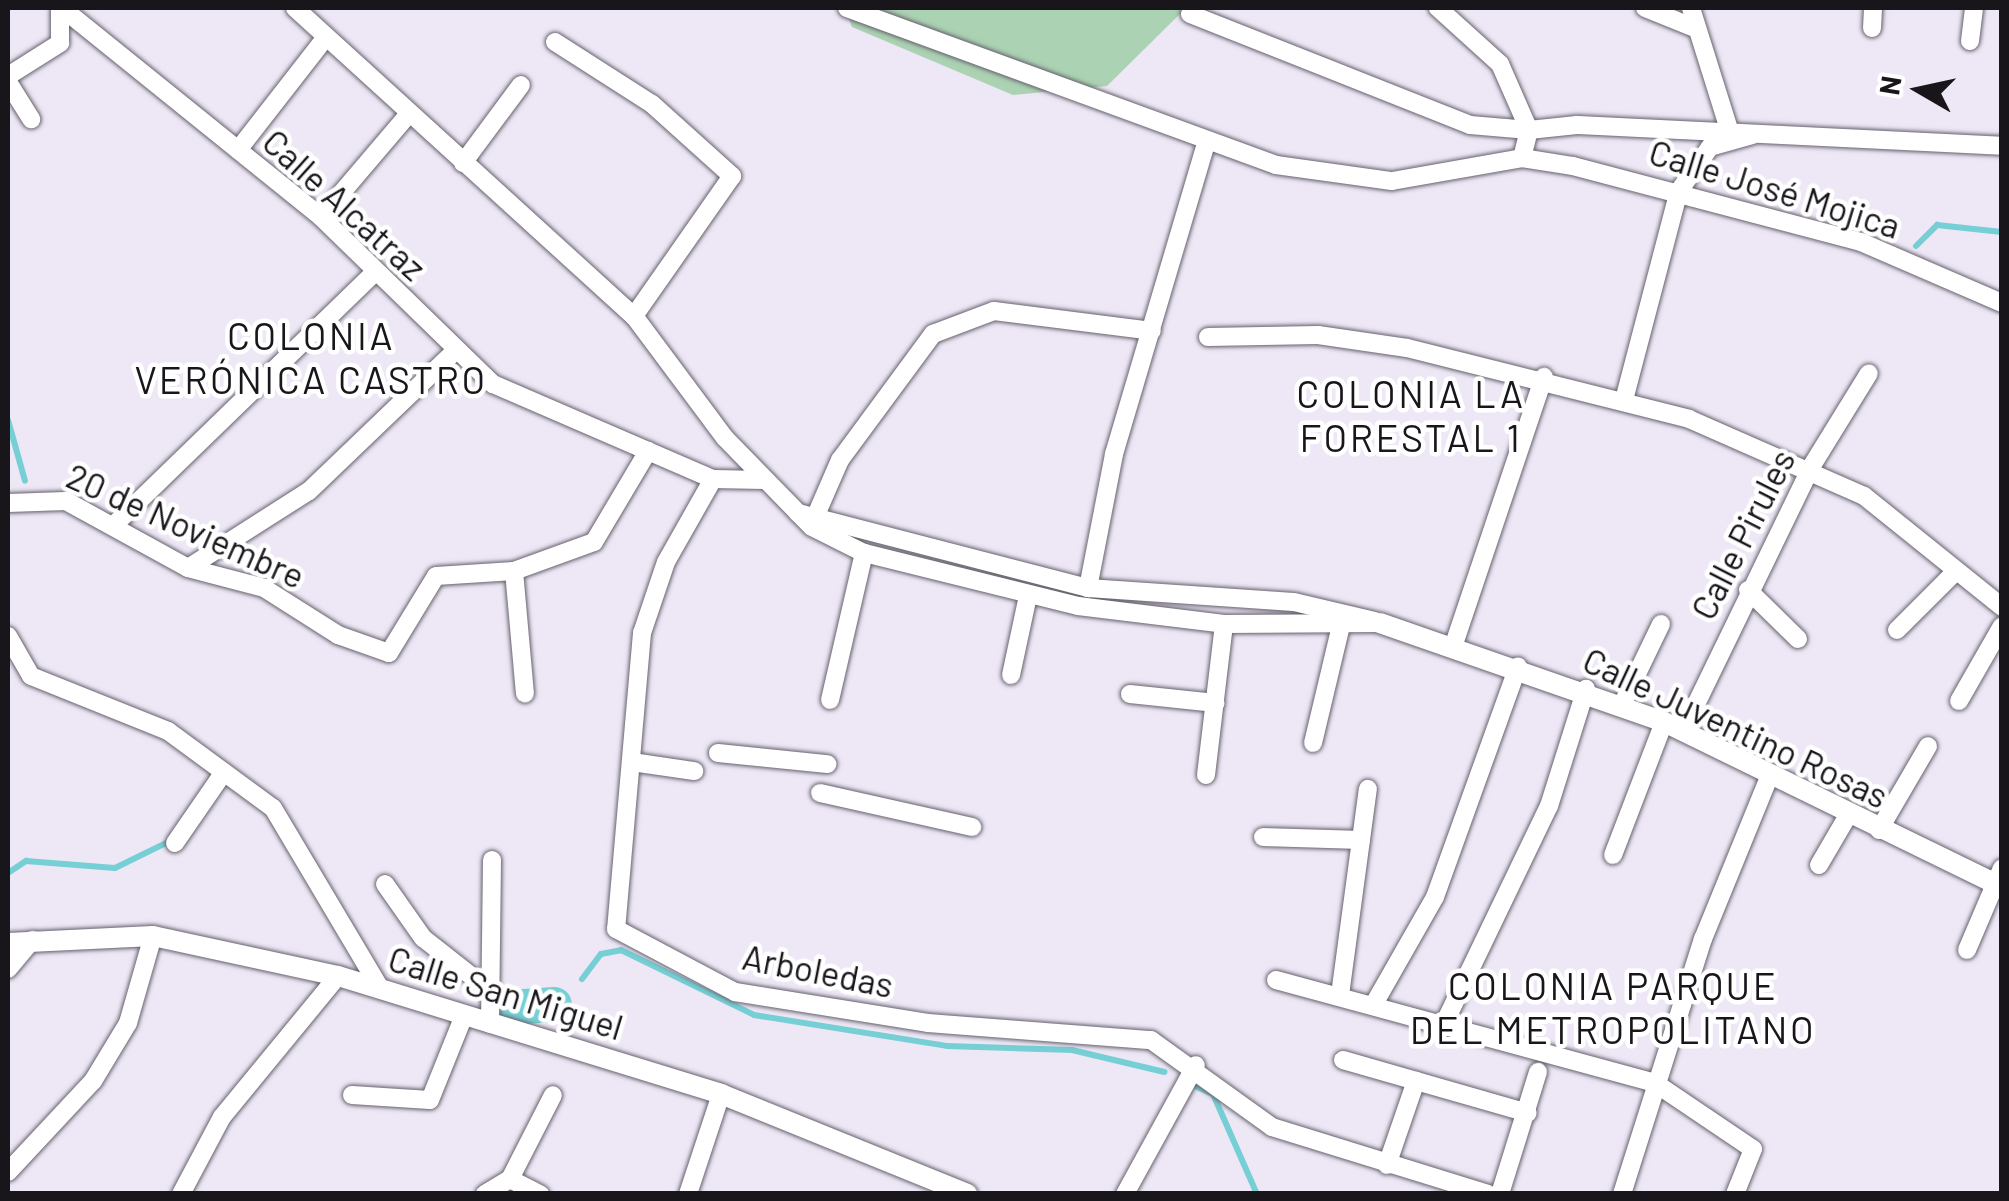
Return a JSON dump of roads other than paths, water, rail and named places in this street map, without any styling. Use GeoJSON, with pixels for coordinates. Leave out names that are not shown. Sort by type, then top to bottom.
{"type":"FeatureCollection","features":[{"type":"Feature","properties":{"kind":"street"},"geometry":{"type":"LineString","coordinates":[[31,119],[8,79],[60,43],[61,8]]}},
{"type":"Feature","properties":{"kind":"street","name":"Calle Alcatraz"},"geometry":{"type":"LineString","coordinates":[[61,8],[321,217],[454,352],[493,384],[714,479],[765,480]]}},
{"type":"Feature","properties":{"kind":"street"},"geometry":{"type":"LineString","coordinates":[[294,8],[407,116],[634,316],[765,480],[809,518],[840,460],[921,342],[994,311],[1152,330]]}},
{"type":"Feature","properties":{"kind":"street","name":"Calle José Mojica"},"geometry":{"type":"LineString","coordinates":[[849,8],[1206,143],[1360,179],[1522,158],[1679,191],[1861,242],[2002,304]]}},
{"type":"Feature","properties":{"kind":"street"},"geometry":{"type":"LineString","coordinates":[[1438,8],[1500,64],[1528,130],[1522,158]]}},
{"type":"Feature","properties":{"kind":"street"},"geometry":{"type":"LineString","coordinates":[[1644,8],[1696,28]]}},
{"type":"Feature","properties":{"kind":"street"},"geometry":{"type":"LineString","coordinates":[[1692,8],[1729,129]]}},
{"type":"Feature","properties":{"kind":"street"},"geometry":{"type":"LineString","coordinates":[[1872,28],[1874,8]]}},
{"type":"Feature","properties":{"kind":"street"},"geometry":{"type":"LineString","coordinates":[[1970,41],[1974,8]]}},
{"type":"Feature","properties":{"kind":"street"},"geometry":{"type":"LineString","coordinates":[[1190,14],[1470,125],[1528,130],[1729,129],[2002,146]]}},
{"type":"Feature","properties":{"kind":"street"},"geometry":{"type":"LineString","coordinates":[[238,150],[326,37]]}},
{"type":"Feature","properties":{"kind":"street"},"geometry":{"type":"LineString","coordinates":[[555,42],[652,104],[732,176],[634,316]]}},
{"type":"Feature","properties":{"kind":"street"},"geometry":{"type":"LineString","coordinates":[[463,163],[521,85]]}},
{"type":"Feature","properties":{"kind":"street"},"geometry":{"type":"LineString","coordinates":[[321,217],[407,116]]}},
{"type":"Feature","properties":{"kind":"street"},"geometry":{"type":"LineString","coordinates":[[1624,400],[1679,191],[1710,147],[1764,132]]}},
{"type":"Feature","properties":{"kind":"street"},"geometry":{"type":"LineString","coordinates":[[1088,588],[1114,454],[1206,143]]}},
{"type":"Feature","properties":{"kind":"street"},"geometry":{"type":"LineString","coordinates":[[113,526],[376,271]]}},
{"type":"Feature","properties":{"kind":"street"},"geometry":{"type":"LineString","coordinates":[[1208,337],[1318,334],[1544,377],[1624,400],[1811,468],[1902,521],[2002,607]]}},
{"type":"Feature","properties":{"kind":"street"},"geometry":{"type":"LineString","coordinates":[[188,568],[309,490],[454,352]]}},
{"type":"Feature","properties":{"kind":"street","name":"Calle Pirules"},"geometry":{"type":"LineString","coordinates":[[1613,855],[1673,726],[1811,468],[1869,373]]}},
{"type":"Feature","properties":{"kind":"street"},"geometry":{"type":"LineString","coordinates":[[1454,644],[1544,377]]}},
{"type":"Feature","properties":{"kind":"street"},"geometry":{"type":"LineString","coordinates":[[525,694],[526,633],[514,571],[594,542],[648,450]]}},
{"type":"Feature","properties":{"kind":"street"},"geometry":{"type":"LineString","coordinates":[[694,772],[632,762],[642,633],[666,562],[714,479]]}},
{"type":"Feature","properties":{"kind":"street","name":"20 de Noviembre"},"geometry":{"type":"LineString","coordinates":[[8,503],[43,496],[113,526],[188,568],[264,588],[338,635],[389,653],[436,576],[514,571]]}},
{"type":"Feature","properties":{"kind":"street","name":"Calle Juventino Rosas"},"geometry":{"type":"LineString","coordinates":[[809,518],[864,553],[1028,596],[1224,624],[1343,616]]}},
{"type":"Feature","properties":{"kind":"street","name":"Calle Juventino Rosas"},"geometry":{"type":"LineString","coordinates":[[809,518],[1088,588],[1343,616],[1380,622],[1454,644],[1586,689],[1673,726],[1847,816],[1999,879]]}},
{"type":"Feature","properties":{"kind":"street"},"geometry":{"type":"LineString","coordinates":[[830,700],[864,553]]}},
{"type":"Feature","properties":{"kind":"street"},"geometry":{"type":"LineString","coordinates":[[1897,630],[1956,571]]}},
{"type":"Feature","properties":{"kind":"street"},"geometry":{"type":"LineString","coordinates":[[1748,590],[1798,639]]}},
{"type":"Feature","properties":{"kind":"street"},"geometry":{"type":"LineString","coordinates":[[1011,675],[1028,596]]}},
{"type":"Feature","properties":{"kind":"street"},"geometry":{"type":"LineString","coordinates":[[1313,743],[1343,616]]}},
{"type":"Feature","properties":{"kind":"street"},"geometry":{"type":"LineString","coordinates":[[1206,775],[1224,624]]}},
{"type":"Feature","properties":{"kind":"street"},"geometry":{"type":"LineString","coordinates":[[1622,705],[1661,624]]}},
{"type":"Feature","properties":{"kind":"street"},"geometry":{"type":"LineString","coordinates":[[1960,701],[2002,626]]}},
{"type":"Feature","properties":{"kind":"street"},"geometry":{"type":"LineString","coordinates":[[8,636],[30,676],[168,732],[283,820],[380,988]]}},
{"type":"Feature","properties":{"kind":"street"},"geometry":{"type":"LineString","coordinates":[[1374,1004],[1435,897],[1518,666]]}},
{"type":"Feature","properties":{"kind":"street"},"geometry":{"type":"LineString","coordinates":[[1444,1026],[1549,806],[1586,689]]}},
{"type":"Feature","properties":{"kind":"street"},"geometry":{"type":"LineString","coordinates":[[1130,694],[1216,703]]}},
{"type":"Feature","properties":{"kind":"street"},"geometry":{"type":"LineString","coordinates":[[1880,830],[1928,746]]}},
{"type":"Feature","properties":{"kind":"street"},"geometry":{"type":"LineString","coordinates":[[718,752],[828,764]]}},
{"type":"Feature","properties":{"kind":"street","name":"Arboledas"},"geometry":{"type":"LineString","coordinates":[[632,762],[616,928],[734,992],[961,1026],[1117,1034],[1152,1040],[1196,1065],[1272,1127],[1488,1194]]}},
{"type":"Feature","properties":{"kind":"street"},"geometry":{"type":"LineString","coordinates":[[175,843],[210,800],[224,773]]}},
{"type":"Feature","properties":{"kind":"street"},"geometry":{"type":"LineString","coordinates":[[1622,1194],[1655,1082],[1770,777]]}},
{"type":"Feature","properties":{"kind":"street"},"geometry":{"type":"LineString","coordinates":[[1340,995],[1368,789]]}},
{"type":"Feature","properties":{"kind":"street"},"geometry":{"type":"LineString","coordinates":[[820,793],[972,827]]}},
{"type":"Feature","properties":{"kind":"street"},"geometry":{"type":"LineString","coordinates":[[1819,865],[1847,816]]}},
{"type":"Feature","properties":{"kind":"street"},"geometry":{"type":"LineString","coordinates":[[1263,837],[1361,840]]}},
{"type":"Feature","properties":{"kind":"street"},"geometry":{"type":"LineString","coordinates":[[490,1024],[492,860]]}},
{"type":"Feature","properties":{"kind":"street"},"geometry":{"type":"LineString","coordinates":[[1968,950],[1999,879]]}},
{"type":"Feature","properties":{"kind":"street"},"geometry":{"type":"LineString","coordinates":[[385,884],[423,938],[493,993]]}},
{"type":"Feature","properties":{"kind":"street"},"geometry":{"type":"LineString","coordinates":[[8,1172],[93,1081],[128,1023],[152,936]]}},
{"type":"Feature","properties":{"kind":"street","name":"Calle San Miguel"},"geometry":{"type":"LineString","coordinates":[[8,943],[152,936],[338,976],[464,1018],[721,1094],[967,1194]]}},
{"type":"Feature","properties":{"kind":"street"},"geometry":{"type":"LineString","coordinates":[[8,969],[32,940]]}},
{"type":"Feature","properties":{"kind":"street"},"geometry":{"type":"LineString","coordinates":[[181,1194],[222,1117],[338,976]]}},
{"type":"Feature","properties":{"kind":"street"},"geometry":{"type":"LineString","coordinates":[[1276,980],[1655,1082],[1753,1148],[1734,1194]]}},
{"type":"Feature","properties":{"kind":"street"},"geometry":{"type":"LineString","coordinates":[[352,1095],[430,1100],[464,1018]]}},
{"type":"Feature","properties":{"kind":"street"},"geometry":{"type":"LineString","coordinates":[[1343,1060],[1528,1113]]}},
{"type":"Feature","properties":{"kind":"street"},"geometry":{"type":"LineString","coordinates":[[1125,1194],[1196,1065]]}},
{"type":"Feature","properties":{"kind":"street"},"geometry":{"type":"LineString","coordinates":[[1500,1194],[1538,1072]]}},
{"type":"Feature","properties":{"kind":"street"},"geometry":{"type":"LineString","coordinates":[[1387,1165],[1416,1081]]}},
{"type":"Feature","properties":{"kind":"street"},"geometry":{"type":"LineString","coordinates":[[688,1194],[721,1094]]}},
{"type":"Feature","properties":{"kind":"street"},"geometry":{"type":"LineString","coordinates":[[485,1194],[510,1179],[553,1095]]}},
{"type":"Feature","properties":{"kind":"street"},"geometry":{"type":"LineString","coordinates":[[510,1179],[540,1194]]}},
{"type":"Feature","properties":{"kind":"waterway"},"geometry":{"type":"LineString","coordinates":[[1916,246],[1937,225],[2002,232]]}},
{"type":"Feature","properties":{"kind":"waterway"},"geometry":{"type":"LineString","coordinates":[[8,420],[25,481]]}},
{"type":"Feature","properties":{"kind":"waterway"},"geometry":{"type":"LineString","coordinates":[[8,873],[26,861],[115,868],[170,841]]}},
{"type":"Feature","properties":{"kind":"waterway"},"geometry":{"type":"LineString","coordinates":[[582,979],[601,954],[621,950],[754,1015],[947,1046],[1072,1050],[1164,1072]]}},
{"type":"Feature","properties":{"kind":"waterway"},"geometry":{"type":"LineString","coordinates":[[507,1007],[554,1004]]}},
{"type":"Feature","properties":{"kind":"waterway"},"geometry":{"type":"LineString","coordinates":[[1195,1086],[1213,1094],[1257,1194]]}},
{"type":"Feature","properties":{"kind":"district","name":"COLONIA VERÓNICA CASTRO"},"geometry":{"type":"Point","coordinates":[311,358]}},
{"type":"Feature","properties":{"kind":"district","name":"COLONIA LA FORESTAL 1"},"geometry":{"type":"Point","coordinates":[1411,416]}},
{"type":"Feature","properties":{"kind":"district","name":"COLONIA PARQUE DEL METROPOLITANO"},"geometry":{"type":"Point","coordinates":[1613,1008]}}]}
